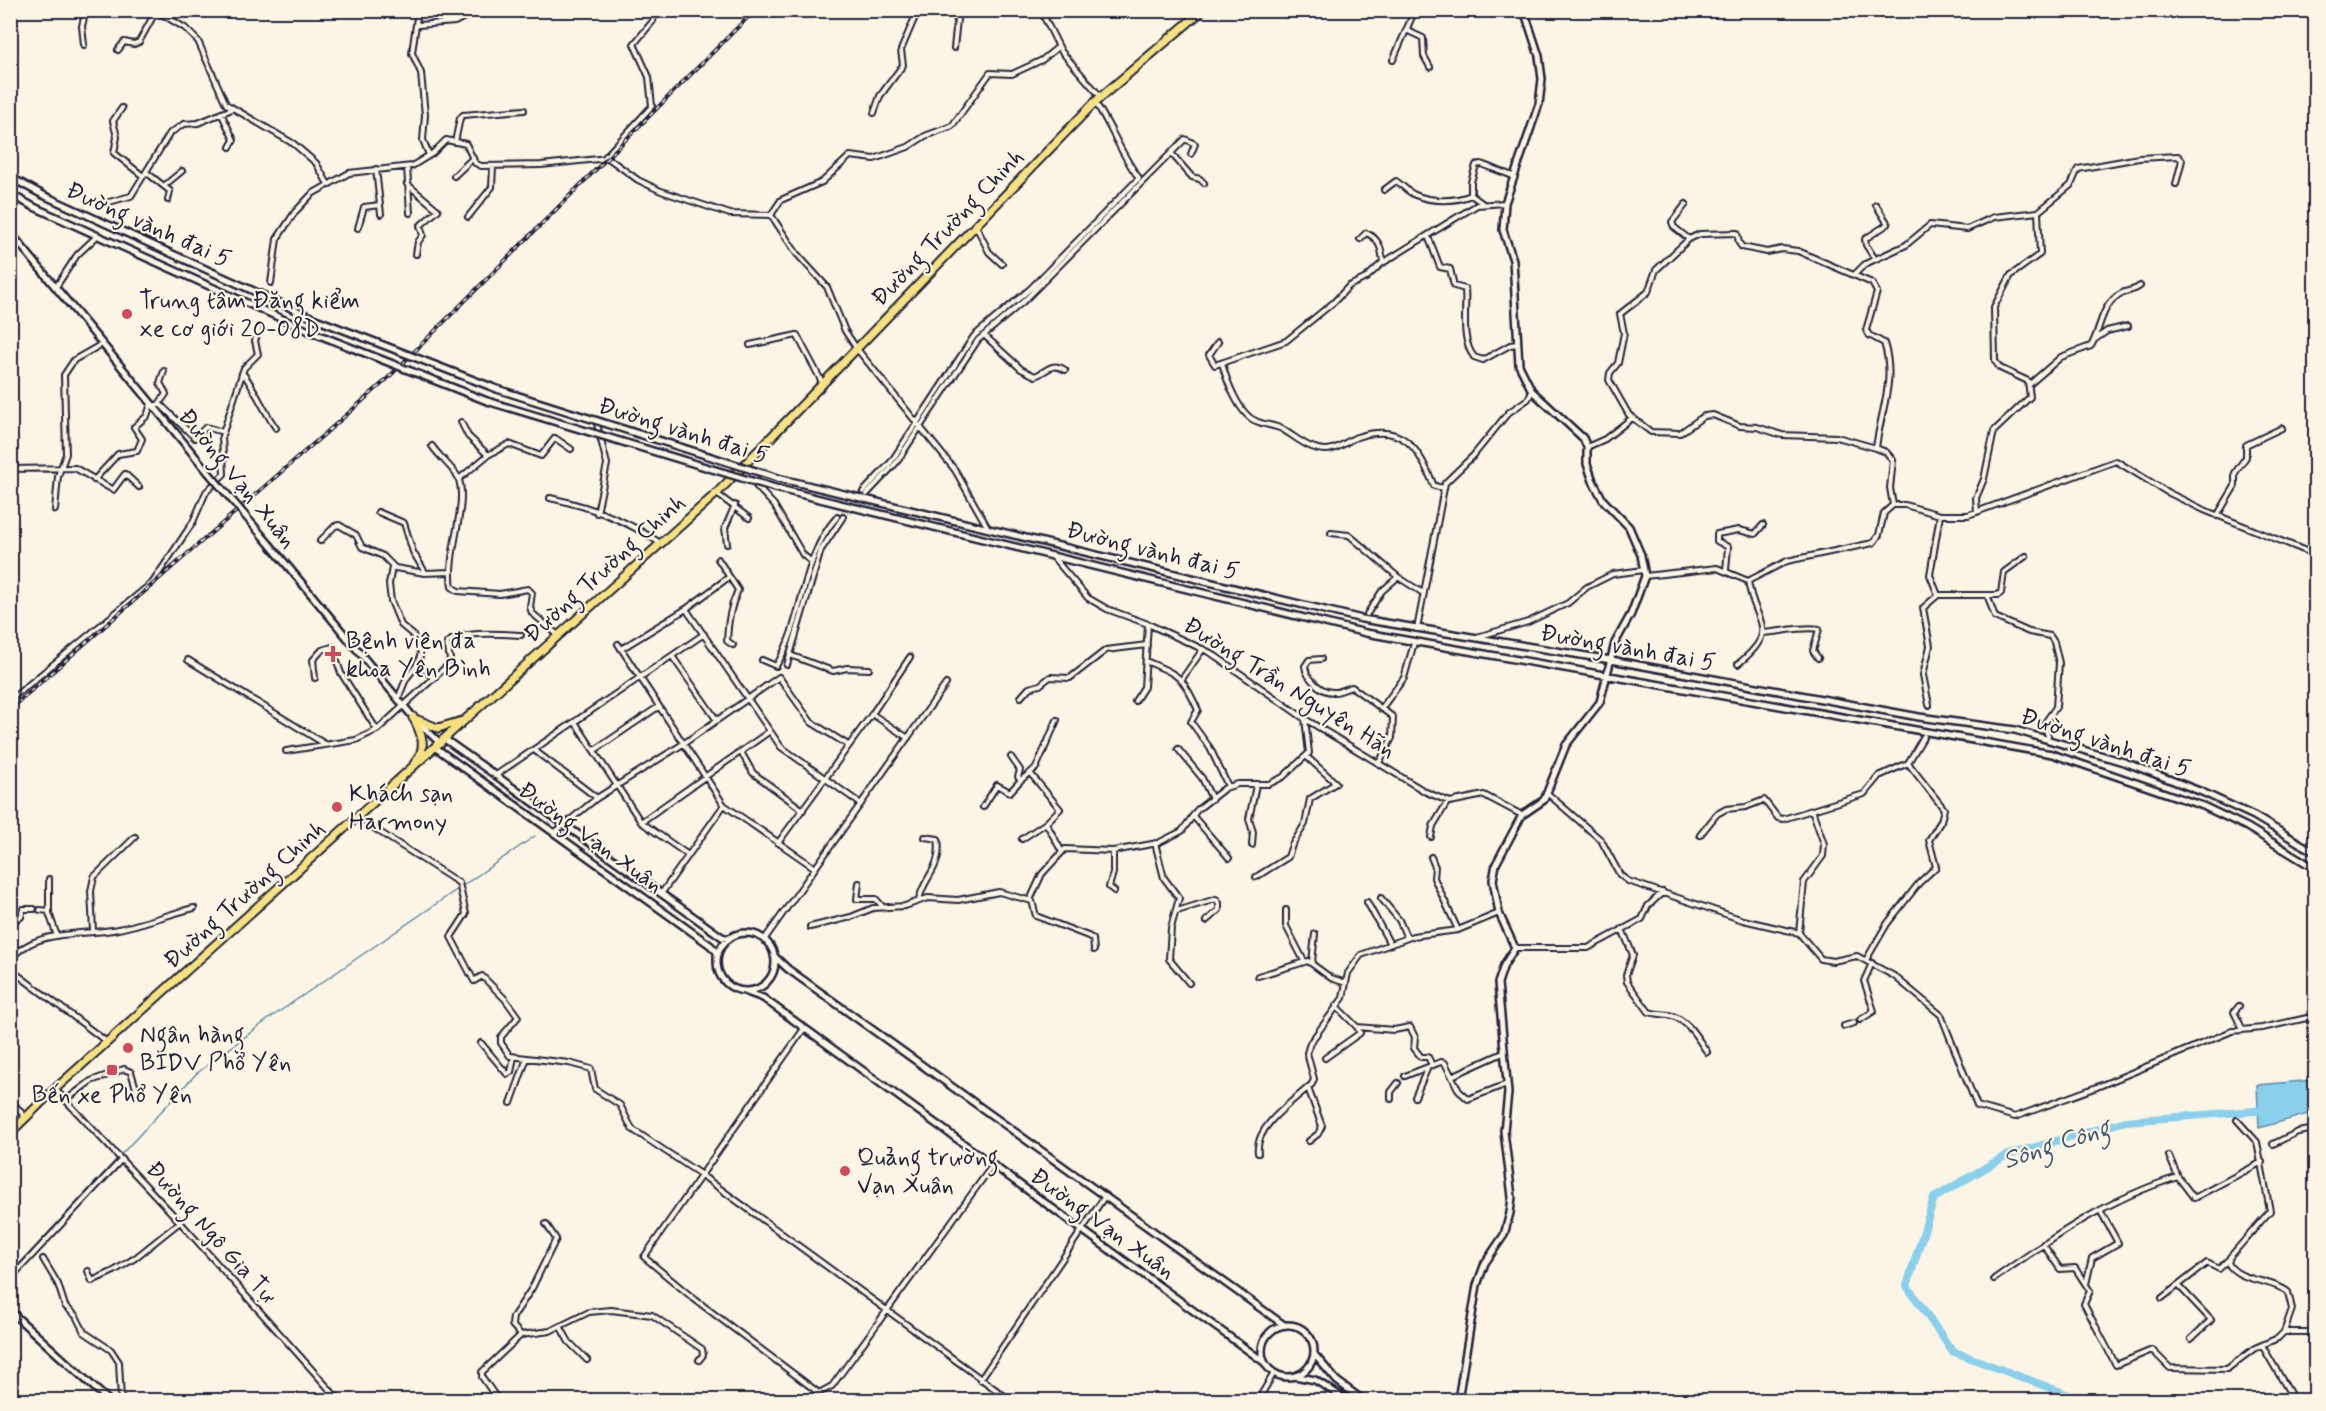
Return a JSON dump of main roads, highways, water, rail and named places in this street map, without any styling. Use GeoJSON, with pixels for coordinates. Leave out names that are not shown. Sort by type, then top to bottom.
{"type":"FeatureCollection","features":[{"type":"Feature","properties":{"kind":"highway","name":"Đường Trường Chinh"},"geometry":{"type":"LineString","coordinates":[[10,1133],[717,493],[1098,99],[1203,10]]}},
{"type":"Feature","properties":{"kind":"highway"},"geometry":{"type":"LineString","coordinates":[[413,717],[438,728],[449,727],[469,718]]}},
{"type":"Feature","properties":{"kind":"highway"},"geometry":{"type":"LineString","coordinates":[[404,776],[423,748],[421,733],[413,717]]}},
{"type":"Feature","properties":{"kind":"main road"},"geometry":{"type":"LineString","coordinates":[[1458,1401],[1477,1286],[1485,1263],[1503,1235],[1512,1197],[1504,1131],[1507,1084],[1498,983],[1503,964],[1515,948],[1499,913],[1493,880],[1496,864],[1522,815],[1544,800],[1566,746],[1600,702],[1615,643],[1631,614],[1645,573],[1641,555],[1629,527],[1603,500],[1596,487],[1587,464],[1587,447],[1571,424],[1532,391],[1521,372],[1517,344],[1513,260],[1503,230],[1505,202],[1539,104],[1542,79],[1539,56],[1524,10]]}},
{"type":"Feature","properties":{"kind":"main road","name":"Đường vành đai 5"},"geometry":{"type":"LineString","coordinates":[[10,177],[43,195],[314,318],[496,389],[778,478],[1362,619],[1611,660],[1907,715],[2015,730],[2127,763],[2202,792],[2254,816],[2316,853]]}},
{"type":"Feature","properties":{"kind":"main road","name":"Đường vành đai 5"},"geometry":{"type":"LineString","coordinates":[[10,194],[34,207],[309,331],[487,401],[775,488],[1414,642],[1608,674],[2052,754],[2203,806],[2247,827],[2316,869]]}},
{"type":"Feature","properties":{"kind":"main road","name":"Đường Vạn Xuân"},"geometry":{"type":"LineString","coordinates":[[10,232],[156,404],[208,472],[413,717],[441,744],[554,833],[710,945],[717,952],[717,960]]}},
{"type":"Feature","properties":{"kind":"main road","name":"Đường Vạn Xuân"},"geometry":{"type":"LineString","coordinates":[[441,744],[495,776],[722,937],[729,939]]}},
{"type":"Feature","properties":{"kind":"main road"},"geometry":{"type":"LineString","coordinates":[[747,933],[764,940],[774,956],[773,973],[762,987],[744,991],[728,984],[718,969],[717,960],[723,945],[729,939],[747,933]]}},
{"type":"Feature","properties":{"kind":"main road","name":"Đường Vạn Xuân"},"geometry":{"type":"LineString","coordinates":[[774,956],[788,969],[1284,1325]]}},
{"type":"Feature","properties":{"kind":"main road","name":"Đường Vạn Xuân"},"geometry":{"type":"LineString","coordinates":[[744,991],[763,998],[803,1030],[1264,1362]]}},
{"type":"Feature","properties":{"kind":"main road"},"geometry":{"type":"LineString","coordinates":[[10,1311],[108,1401]]}},
{"type":"Feature","properties":{"kind":"main road"},"geometry":{"type":"LineString","coordinates":[[1347,1401],[1315,1380],[1295,1376],[1284,1377],[1274,1373],[1264,1362],[1262,1354],[1264,1338],[1284,1325],[1300,1328],[1311,1339],[1314,1354],[1337,1380],[1363,1401]]}},
{"type":"Feature","properties":{"kind":"main road"},"geometry":{"type":"LineString","coordinates":[[1295,1376],[1304,1371],[1314,1354]]}},
{"type":"Feature","properties":{"kind":"water"},"geometry":{"type":"Polygon","coordinates":[[[2315,1080],[2315,1112],[2259,1128],[2257,1085],[2315,1080]]]}},
{"type":"Feature","properties":{"kind":"waterway"},"geometry":{"type":"LineString","coordinates":[[10,1274],[196,1074],[270,1018],[535,836]]}},
{"type":"Feature","properties":{"kind":"waterway","name":"Sông Công"},"geometry":{"type":"LineString","coordinates":[[2082,1400],[1952,1351],[1907,1286],[1934,1198],[2007,1155],[2126,1121],[2267,1110]]}},
{"type":"Feature","properties":{"kind":"tunnel"},"geometry":{"type":"LineString","coordinates":[[837,517],[863,492]]}},
{"type":"Feature","properties":{"kind":"tunnel"},"geometry":{"type":"LineString","coordinates":[[843,517],[864,497]]}},
{"type":"Feature","properties":{"kind":"railway"},"geometry":{"type":"LineString","coordinates":[[10,709],[384,382],[755,10]]}},
{"type":"Feature","properties":{"kind":"place","name":"Trung tâm Đăng kiểm xe cơ giới 20-08D"},"geometry":{"type":"Point","coordinates":[127,314]}},
{"type":"Feature","properties":{"kind":"place","name":"Bệnh viện đa khoa Yên Bình"},"geometry":{"type":"Point","coordinates":[333,654]}},
{"type":"Feature","properties":{"kind":"place","name":"Khách sạn Harmony"},"geometry":{"type":"Point","coordinates":[337,807]}},
{"type":"Feature","properties":{"kind":"place","name":"Ngân hàng BIDV Phổ Yên"},"geometry":{"type":"Point","coordinates":[128,1048]}},
{"type":"Feature","properties":{"kind":"place","name":"Bến xe Phổ Yên"},"geometry":{"type":"Point","coordinates":[112,1070]}},
{"type":"Feature","properties":{"kind":"place","name":"Quảng trường Vạn Xuân"},"geometry":{"type":"Point","coordinates":[845,1171]}}]}
